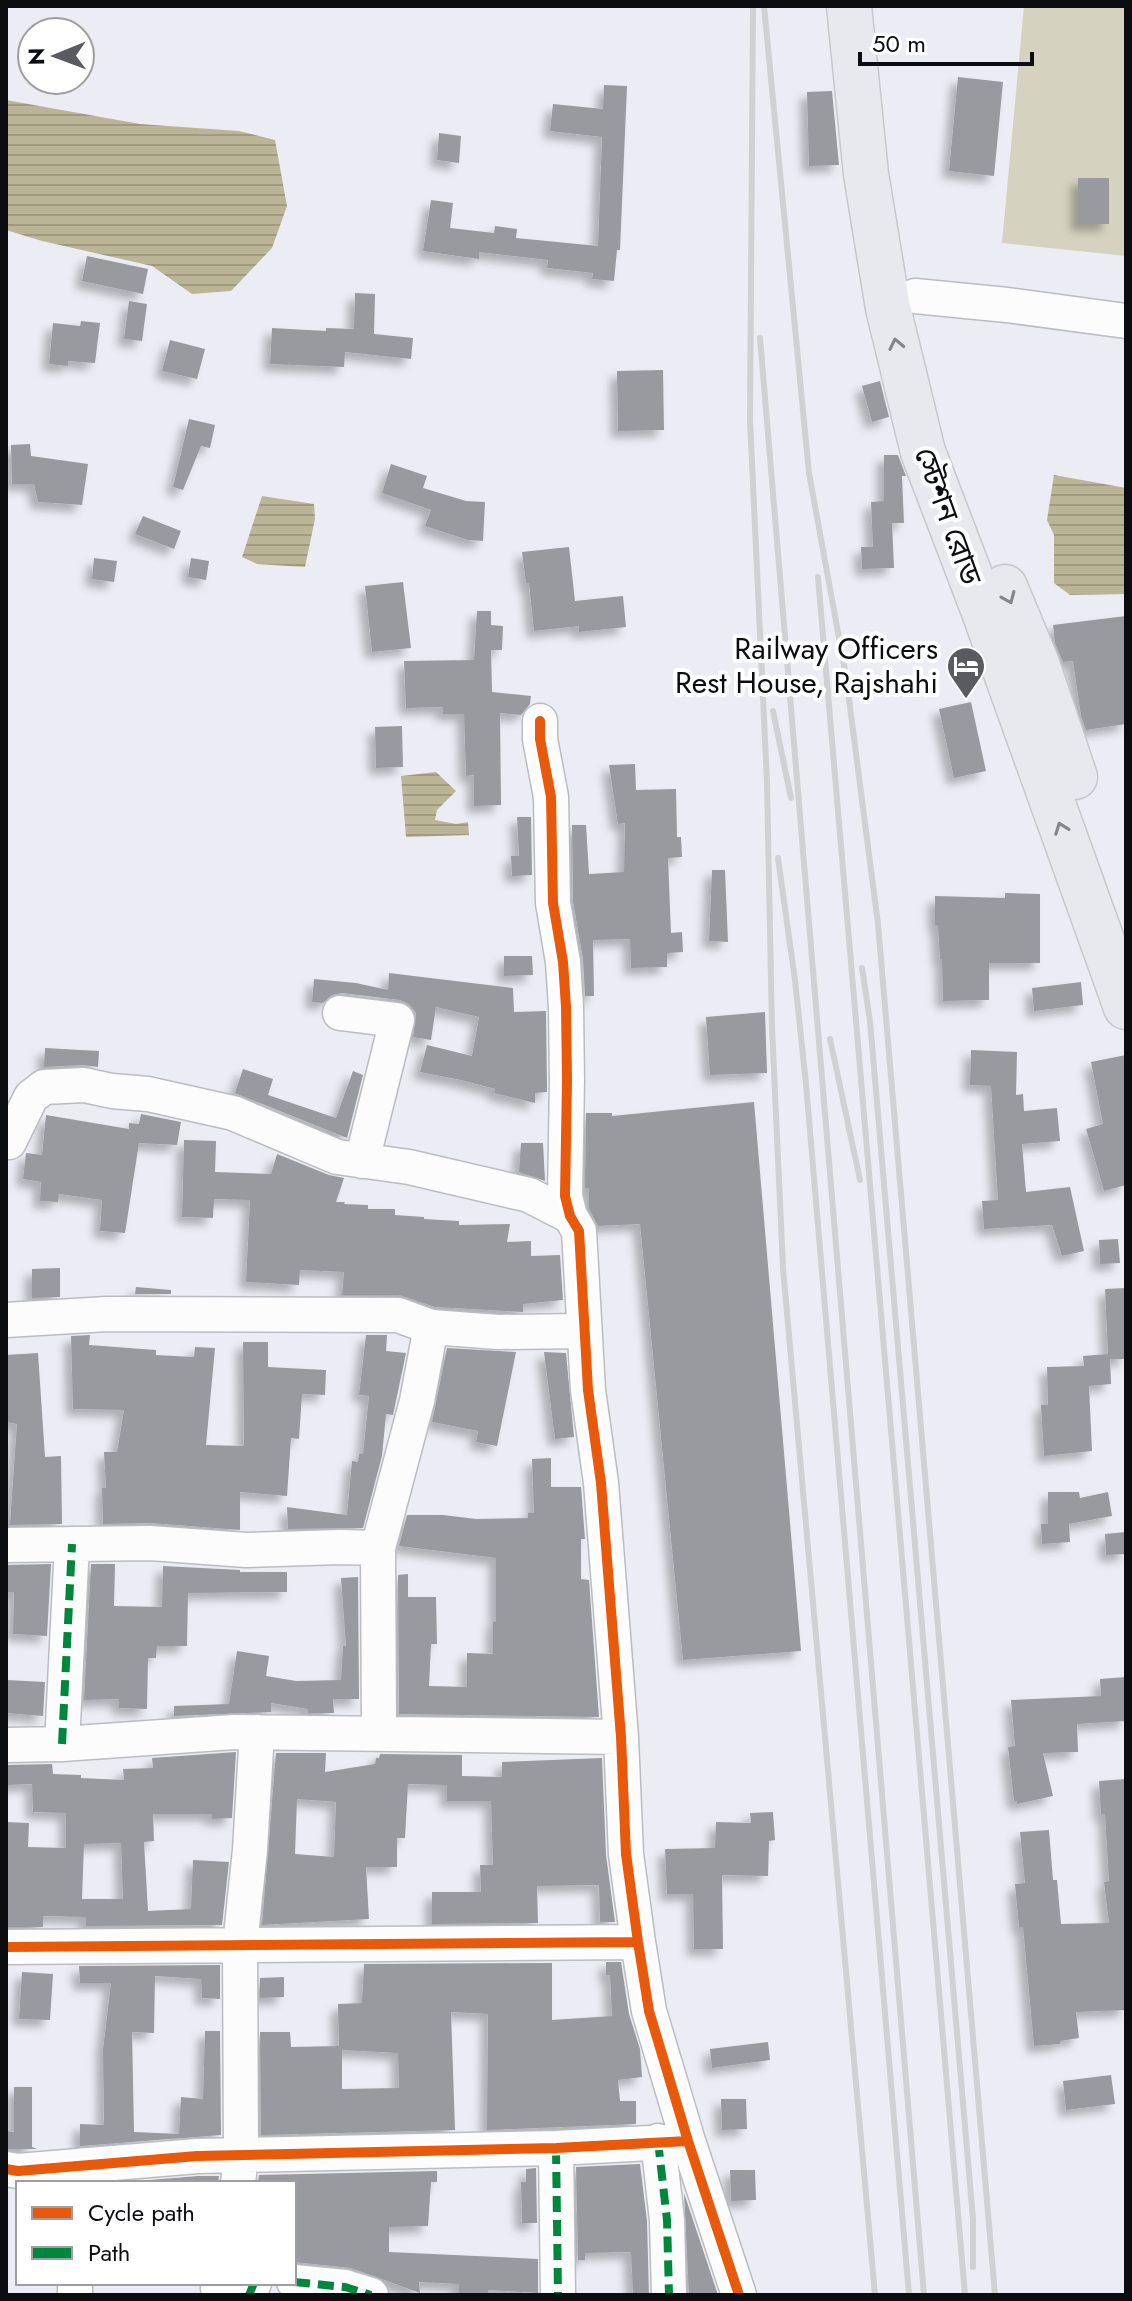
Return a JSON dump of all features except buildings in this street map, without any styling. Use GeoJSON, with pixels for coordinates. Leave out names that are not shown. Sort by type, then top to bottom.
{"type":"FeatureCollection","features":[{"type":"Feature","properties":{"kind":"main road","name":"স্টেশন রোড"},"geometry":{"type":"LineString","coordinates":[[849,6],[866,174],[888,308],[923,452],[983,609],[1126,1007]]}},
{"type":"Feature","properties":{"kind":"main road","name":"স্টেশন রোড"},"geometry":{"type":"LineString","coordinates":[[874,6],[898,206],[938,407],[957,473],[1037,664],[1126,931]]}},
{"type":"Feature","properties":{"kind":"street"},"geometry":{"type":"LineString","coordinates":[[915,296],[1126,321]]}},
{"type":"Feature","properties":{"kind":"street"},"geometry":{"type":"LineString","coordinates":[[540,721],[540,739],[551,797],[553,903],[563,962],[566,1007],[565,1196],[570,1216],[579,1231],[583,1331],[601,1483],[621,1737],[626,1854],[649,2011],[673,2141],[739,2295]]}},
{"type":"Feature","properties":{"kind":"street"},"geometry":{"type":"LineString","coordinates":[[340,1013],[397,1020],[362,1161]]}},
{"type":"Feature","properties":{"kind":"street"},"geometry":{"type":"LineString","coordinates":[[6,1142],[9,1142],[31,1097],[44,1087],[84,1085],[148,1094],[233,1113],[337,1157],[409,1167],[462,1182],[529,1195],[570,1216]]}},
{"type":"Feature","properties":{"kind":"street"},"geometry":{"type":"LineString","coordinates":[[6,1320],[107,1314],[398,1315],[431,1327],[498,1332],[583,1331]]}},
{"type":"Feature","properties":{"kind":"street"},"geometry":{"type":"LineString","coordinates":[[379,1733],[378,1548],[417,1401],[431,1327]]}},
{"type":"Feature","properties":{"kind":"street"},"geometry":{"type":"LineString","coordinates":[[6,1545],[150,1543],[246,1550],[378,1548]]}},
{"type":"Feature","properties":{"kind":"street"},"geometry":{"type":"LineString","coordinates":[[62,1744],[72,1544]]}},
{"type":"Feature","properties":{"kind":"street"},"geometry":{"type":"LineString","coordinates":[[6,1745],[257,1732],[621,1737]]}},
{"type":"Feature","properties":{"kind":"street"},"geometry":{"type":"LineString","coordinates":[[239,2169],[240,1945],[250,1850],[257,1732]]}},
{"type":"Feature","properties":{"kind":"street"},"geometry":{"type":"LineString","coordinates":[[6,1947],[638,1942]]}},
{"type":"Feature","properties":{"kind":"street"},"geometry":{"type":"LineString","coordinates":[[6,2169],[83,2173],[239,2169],[673,2141]]}},
{"type":"Feature","properties":{"kind":"street"},"geometry":{"type":"LineString","coordinates":[[669,2295],[667,2220],[673,2141]]}},
{"type":"Feature","properties":{"kind":"street"},"geometry":{"type":"LineString","coordinates":[[556,2148],[558,2295]]}},
{"type":"Feature","properties":{"kind":"street"},"geometry":{"type":"LineString","coordinates":[[296,2282],[345,2287],[371,2295]]}},
{"type":"Feature","properties":{"kind":"shaded area"},"geometry":{"type":"Polygon","coordinates":[[[1024,6],[1126,6],[1126,256],[1002,243],[1024,6]]]}},
{"type":"Feature","properties":{"kind":"shaded area"},"geometry":{"type":"Polygon","coordinates":[[[6,100],[140,124],[239,131],[275,140],[287,206],[272,248],[231,291],[192,294],[152,266],[6,230],[6,100]]]}},
{"type":"Feature","properties":{"kind":"shaded area"},"geometry":{"type":"Polygon","coordinates":[[[1054,475],[1126,488],[1126,594],[1070,595],[1054,583],[1054,535],[1047,520],[1054,475]]]}},
{"type":"Feature","properties":{"kind":"shaded area"},"geometry":{"type":"Polygon","coordinates":[[[262,496],[314,504],[315,519],[305,567],[257,564],[242,557],[262,496]]]}},
{"type":"Feature","properties":{"kind":"shaded area"},"geometry":{"type":"Polygon","coordinates":[[[436,772],[456,791],[437,810],[435,820],[456,824],[468,822],[469,835],[406,837],[401,776],[436,772]]]}},
{"type":"Feature","properties":{"kind":"railway"},"geometry":{"type":"LineString","coordinates":[[753,6],[750,420],[767,783],[772,1027],[783,1268],[875,2295]]}},
{"type":"Feature","properties":{"kind":"railway"},"geometry":{"type":"LineString","coordinates":[[764,6],[809,473],[846,676],[878,924],[995,2295]]}},
{"type":"Feature","properties":{"kind":"railway"},"geometry":{"type":"LineString","coordinates":[[760,338],[924,2295]]}},
{"type":"Feature","properties":{"kind":"railway"},"geometry":{"type":"LineString","coordinates":[[818,577],[965,2295]]}},
{"type":"Feature","properties":{"kind":"railway"},"geometry":{"type":"LineString","coordinates":[[773,711],[791,798]]}},
{"type":"Feature","properties":{"kind":"railway"},"geometry":{"type":"LineString","coordinates":[[778,858],[806,1084],[909,2295]]}},
{"type":"Feature","properties":{"kind":"railway"},"geometry":{"type":"LineString","coordinates":[[862,968],[870,1021],[973,2219],[973,2267]]}},
{"type":"Feature","properties":{"kind":"railway"},"geometry":{"type":"LineString","coordinates":[[830,1039],[860,1180]]}},
{"type":"Feature","properties":{"kind":"marked path"},"geometry":{"type":"LineString","coordinates":[[62,1744],[72,1544]]}},
{"type":"Feature","properties":{"kind":"marked path"},"geometry":{"type":"LineString","coordinates":[[658,2141],[667,2220],[669,2295]]}},
{"type":"Feature","properties":{"kind":"marked path"},"geometry":{"type":"LineString","coordinates":[[556,2148],[558,2295]]}},
{"type":"Feature","properties":{"kind":"marked path"},"geometry":{"type":"LineString","coordinates":[[296,2282],[345,2287],[371,2295]]}},
{"type":"Feature","properties":{"kind":"marked path"},"geometry":{"type":"LineString","coordinates":[[249,2295],[253,2285]]}},
{"type":"Feature","properties":{"kind":"cycle path"},"geometry":{"type":"LineString","coordinates":[[540,721],[540,739],[551,797],[553,903],[563,962],[566,1007],[565,1196],[570,1216],[579,1231],[588,1390],[601,1483],[621,1737],[626,1854],[649,2011],[739,2295]]}},
{"type":"Feature","properties":{"kind":"cycle path"},"geometry":{"type":"LineString","coordinates":[[6,1947],[638,1942]]}},
{"type":"Feature","properties":{"kind":"cycle path"},"geometry":{"type":"LineString","coordinates":[[6,2169],[18,2171],[197,2156],[556,2148],[688,2141]]}},
{"type":"Feature","properties":{"kind":"place","name":"Railway Officers Rest House, Rajshahi"},"geometry":{"type":"Point","coordinates":[966,700]}}]}
